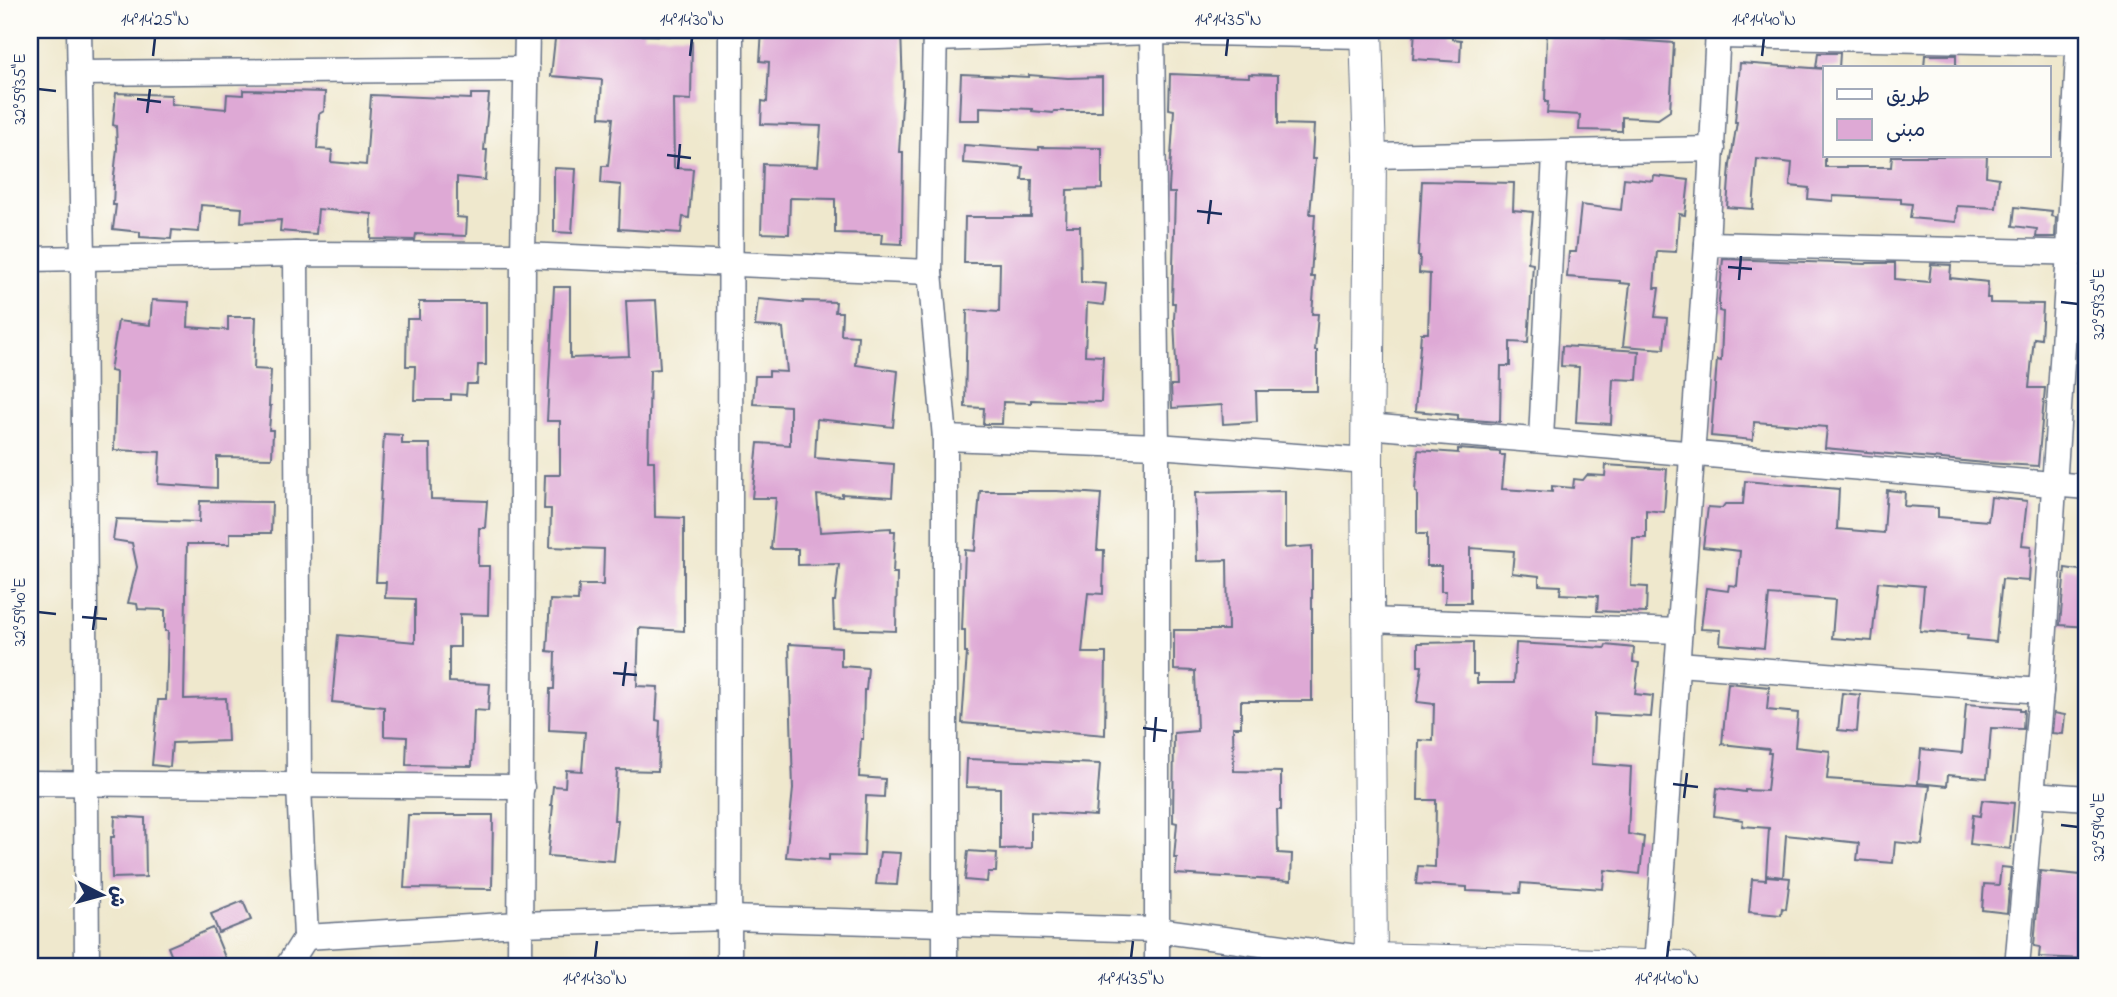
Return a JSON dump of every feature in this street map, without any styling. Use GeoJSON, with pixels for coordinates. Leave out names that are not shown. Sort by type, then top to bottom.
{"type":"FeatureCollection","features":[{"type":"Feature","properties":{"kind":"street"},"geometry":{"type":"LineString","coordinates":[[79,30],[88,967]]}},
{"type":"Feature","properties":{"kind":"street"},"geometry":{"type":"LineString","coordinates":[[520,967],[523,255],[527,30]]}},
{"type":"Feature","properties":{"kind":"street"},"geometry":{"type":"LineString","coordinates":[[729,967],[731,30]]}},
{"type":"Feature","properties":{"kind":"street"},"geometry":{"type":"LineString","coordinates":[[1152,31],[1157,446],[1157,967]]}},
{"type":"Feature","properties":{"kind":"street"},"geometry":{"type":"LineString","coordinates":[[945,967],[945,438],[930,272],[935,35],[1152,31],[1366,33],[1370,156],[1367,461],[1371,963]]}},
{"type":"Feature","properties":{"kind":"street"},"geometry":{"type":"LineString","coordinates":[[306,937],[519,924],[729,918],[1157,930],[1371,963],[1669,967],[1678,664],[1713,149],[1717,33],[2082,39],[2078,253],[2054,485],[2041,691],[2017,967]]}},
{"type":"Feature","properties":{"kind":"street"},"geometry":{"type":"LineString","coordinates":[[80,73],[527,69]]}},
{"type":"Feature","properties":{"kind":"street"},"geometry":{"type":"LineString","coordinates":[[1370,156],[1713,149]]}},
{"type":"Feature","properties":{"kind":"street"},"geometry":{"type":"LineString","coordinates":[[1542,439],[1555,154]]}},
{"type":"Feature","properties":{"kind":"street"},"geometry":{"type":"LineString","coordinates":[[1707,244],[2078,253]]}},
{"type":"Feature","properties":{"kind":"street"},"geometry":{"type":"LineString","coordinates":[[30,259],[296,254],[523,255],[930,272]]}},
{"type":"Feature","properties":{"kind":"street"},"geometry":{"type":"LineString","coordinates":[[287,967],[306,937],[299,786],[296,254]]}},
{"type":"Feature","properties":{"kind":"street"},"geometry":{"type":"LineString","coordinates":[[1367,426],[2087,487]]}},
{"type":"Feature","properties":{"kind":"street"},"geometry":{"type":"LineString","coordinates":[[945,438],[1157,446],[1367,461]]}},
{"type":"Feature","properties":{"kind":"street"},"geometry":{"type":"LineString","coordinates":[[1368,620],[1680,631]]}},
{"type":"Feature","properties":{"kind":"street"},"geometry":{"type":"LineString","coordinates":[[1678,664],[2041,691]]}},
{"type":"Feature","properties":{"kind":"street"},"geometry":{"type":"LineString","coordinates":[[30,783],[522,787]]}},
{"type":"Feature","properties":{"kind":"street"},"geometry":{"type":"LineString","coordinates":[[2032,794],[2087,798]]}},
{"type":"Feature","properties":{"kind":"building"},"geometry":{"type":"Polygon","coordinates":[[[556,30],[644,30],[643,35],[692,36],[691,100],[673,99],[674,168],[693,169],[689,218],[683,217],[681,233],[619,229],[621,185],[601,183],[602,166],[608,166],[613,118],[600,117],[602,80],[551,76],[556,30]]]}},
{"type":"Feature","properties":{"kind":"building"},"geometry":{"type":"Polygon","coordinates":[[[762,30],[901,30],[903,89],[899,152],[903,152],[902,244],[881,243],[882,234],[835,233],[835,199],[790,198],[789,234],[761,233],[763,164],[818,166],[821,126],[761,124],[762,101],[767,102],[769,62],[760,61],[762,30]]]}},
{"type":"Feature","properties":{"kind":"building"},"geometry":{"type":"Polygon","coordinates":[[[1415,30],[1452,30],[1452,39],[1461,40],[1460,62],[1413,59],[1415,30]]]}},
{"type":"Feature","properties":{"kind":"building"},"geometry":{"type":"Polygon","coordinates":[[[1547,30],[1602,30],[1602,38],[1674,43],[1670,111],[1658,119],[1622,117],[1622,131],[1579,130],[1580,115],[1547,113],[1547,30]]]}},
{"type":"Feature","properties":{"kind":"building"},"geometry":{"type":"Polygon","coordinates":[[[1818,53],[1840,53],[1839,66],[1816,68],[1818,53]]]}},
{"type":"Feature","properties":{"kind":"building"},"geometry":{"type":"Polygon","coordinates":[[[1925,55],[1956,55],[1956,66],[1924,66],[1925,55]]]}},
{"type":"Feature","properties":{"kind":"building"},"geometry":{"type":"Polygon","coordinates":[[[1740,63],[1823,69],[1825,167],[1891,167],[1892,158],[1987,158],[1986,176],[1999,178],[1996,208],[1957,206],[1956,222],[1910,218],[1912,204],[1901,203],[1901,199],[1833,196],[1833,201],[1808,199],[1809,188],[1790,186],[1792,163],[1757,159],[1753,209],[1727,207],[1740,63]]]}},
{"type":"Feature","properties":{"kind":"building"},"geometry":{"type":"Polygon","coordinates":[[[961,74],[1102,77],[1102,111],[1053,113],[1032,109],[980,107],[980,120],[959,120],[961,74]]]}},
{"type":"Feature","properties":{"kind":"building"},"geometry":{"type":"Polygon","coordinates":[[[1170,74],[1249,77],[1249,74],[1278,75],[1278,124],[1314,125],[1312,159],[1315,159],[1310,214],[1315,214],[1311,277],[1315,277],[1312,314],[1318,314],[1315,351],[1317,391],[1256,391],[1257,422],[1223,424],[1222,405],[1172,408],[1171,385],[1177,385],[1175,303],[1172,303],[1175,193],[1169,193],[1174,110],[1169,109],[1170,74]]]}},
{"type":"Feature","properties":{"kind":"building"},"geometry":{"type":"Polygon","coordinates":[[[243,90],[325,92],[324,111],[319,114],[317,149],[332,150],[331,162],[366,165],[371,95],[471,99],[471,94],[489,94],[484,150],[487,150],[485,180],[457,177],[457,217],[467,218],[466,236],[416,234],[415,240],[371,239],[372,214],[318,209],[316,234],[280,231],[281,220],[241,222],[242,208],[201,205],[199,232],[172,230],[171,239],[140,237],[140,232],[113,229],[116,205],[113,205],[113,185],[117,148],[116,126],[113,125],[116,93],[171,95],[171,104],[226,109],[227,94],[243,95],[243,90]]]}},
{"type":"Feature","properties":{"kind":"building"},"geometry":{"type":"Polygon","coordinates":[[[964,145],[1039,150],[1039,147],[1102,148],[1102,189],[1067,190],[1066,226],[1080,226],[1081,282],[1106,284],[1104,305],[1087,303],[1085,355],[1103,356],[1101,402],[1003,402],[1002,424],[983,424],[984,408],[965,407],[967,310],[999,312],[1000,263],[964,263],[965,217],[1031,217],[1032,180],[1022,180],[1023,167],[963,163],[964,145]]]}},
{"type":"Feature","properties":{"kind":"building"},"geometry":{"type":"Polygon","coordinates":[[[554,168],[576,169],[572,233],[554,232],[554,168]]]}},
{"type":"Feature","properties":{"kind":"building"},"geometry":{"type":"Polygon","coordinates":[[[1654,176],[1689,180],[1685,215],[1679,214],[1676,252],[1657,251],[1654,288],[1659,288],[1655,317],[1667,318],[1664,349],[1623,346],[1630,284],[1567,277],[1569,252],[1576,252],[1581,205],[1621,210],[1624,178],[1653,181],[1654,176]]]}},
{"type":"Feature","properties":{"kind":"building"},"geometry":{"type":"Polygon","coordinates":[[[1422,181],[1514,183],[1513,210],[1533,212],[1528,263],[1533,264],[1528,343],[1510,342],[1510,366],[1501,366],[1500,422],[1458,419],[1458,415],[1415,411],[1421,333],[1428,333],[1430,274],[1419,273],[1422,181]]]}},
{"type":"Feature","properties":{"kind":"building"},"geometry":{"type":"Polygon","coordinates":[[[2015,207],[2052,211],[2051,216],[2056,217],[2055,237],[2036,237],[2037,229],[2013,226],[2015,207]]]}},
{"type":"Feature","properties":{"kind":"building"},"geometry":{"type":"Polygon","coordinates":[[[1723,259],[1895,263],[1895,279],[1929,282],[1931,264],[1951,265],[1950,278],[1988,282],[1987,298],[1990,298],[1990,303],[2043,304],[2041,339],[2034,338],[2029,388],[2045,388],[2038,466],[1825,448],[1827,427],[1754,422],[1753,440],[1711,436],[1717,360],[1721,361],[1723,312],[1719,311],[1719,300],[1723,259]]]}},
{"type":"Feature","properties":{"kind":"building"},"geometry":{"type":"Polygon","coordinates":[[[554,287],[570,287],[570,358],[629,356],[626,301],[656,300],[660,369],[650,370],[648,461],[654,461],[655,517],[684,518],[684,631],[639,628],[637,686],[658,687],[658,771],[617,770],[614,820],[618,820],[614,861],[548,856],[553,786],[565,787],[566,770],[582,771],[585,732],[549,730],[550,689],[554,689],[555,652],[547,651],[550,600],[578,601],[579,585],[603,585],[604,549],[550,547],[551,509],[544,509],[545,475],[560,475],[560,421],[547,421],[554,287]]]}},
{"type":"Feature","properties":{"kind":"building"},"geometry":{"type":"Polygon","coordinates":[[[758,299],[803,303],[836,302],[835,312],[842,312],[841,335],[858,336],[856,365],[898,371],[893,427],[817,419],[815,458],[894,464],[892,497],[817,495],[820,532],[891,528],[891,531],[895,531],[893,573],[897,573],[896,631],[834,629],[833,601],[839,564],[798,565],[798,549],[771,549],[776,498],[752,498],[758,443],[790,445],[790,406],[753,404],[755,376],[769,376],[769,371],[787,372],[783,328],[755,326],[758,299]]]}},
{"type":"Feature","properties":{"kind":"building"},"geometry":{"type":"Polygon","coordinates":[[[152,300],[189,302],[188,327],[228,330],[228,317],[256,317],[254,369],[271,370],[269,430],[273,430],[272,458],[217,457],[217,488],[158,484],[160,452],[114,450],[116,372],[110,371],[118,321],[150,325],[152,300]]]}},
{"type":"Feature","properties":{"kind":"building"},"geometry":{"type":"Polygon","coordinates":[[[419,302],[486,302],[486,365],[478,365],[477,384],[467,384],[466,395],[451,394],[451,400],[414,400],[415,366],[406,366],[407,319],[419,319],[419,302]]]}},
{"type":"Feature","properties":{"kind":"building"},"geometry":{"type":"Polygon","coordinates":[[[1562,346],[1639,351],[1637,380],[1613,379],[1611,424],[1576,422],[1579,367],[1561,366],[1562,346]]]}},
{"type":"Feature","properties":{"kind":"building"},"geometry":{"type":"Polygon","coordinates":[[[384,434],[402,435],[402,444],[430,444],[431,499],[487,501],[485,528],[479,528],[478,566],[489,566],[488,615],[460,614],[460,647],[449,647],[449,682],[490,684],[488,711],[474,710],[472,766],[406,765],[407,737],[384,736],[384,707],[332,702],[338,635],[415,642],[415,599],[385,598],[386,582],[376,582],[384,434]]]}},
{"type":"Feature","properties":{"kind":"building"},"geometry":{"type":"Polygon","coordinates":[[[1458,449],[1500,452],[1500,455],[1505,455],[1502,489],[1552,492],[1552,486],[1573,488],[1574,479],[1583,480],[1587,475],[1605,476],[1606,465],[1667,469],[1664,512],[1646,510],[1646,538],[1633,538],[1631,586],[1647,587],[1646,613],[1597,611],[1598,596],[1560,594],[1561,586],[1539,585],[1539,576],[1512,573],[1514,551],[1470,548],[1470,603],[1445,603],[1446,591],[1441,591],[1441,566],[1427,566],[1427,534],[1417,534],[1415,492],[1418,450],[1458,453],[1458,449]]]}},
{"type":"Feature","properties":{"kind":"building"},"geometry":{"type":"Polygon","coordinates":[[[1745,481],[1839,489],[1837,529],[1884,533],[1887,490],[1905,492],[1904,506],[1938,508],[1938,517],[1988,521],[1991,497],[2027,501],[2022,545],[2031,546],[2029,581],[2002,579],[1996,642],[1967,639],[1968,635],[1920,631],[1924,586],[1878,582],[1872,641],[1832,638],[1835,600],[1769,595],[1764,648],[1720,644],[1721,630],[1701,629],[1706,588],[1728,591],[1729,585],[1737,586],[1740,551],[1703,547],[1708,507],[1722,508],[1725,504],[1743,504],[1745,481]]]}},
{"type":"Feature","properties":{"kind":"building"},"geometry":{"type":"Polygon","coordinates":[[[980,491],[1101,494],[1097,550],[1104,550],[1103,594],[1088,593],[1082,653],[1106,653],[1105,735],[962,723],[967,653],[965,630],[962,630],[965,550],[975,551],[980,491]]]}},
{"type":"Feature","properties":{"kind":"building"},"geometry":{"type":"Polygon","coordinates":[[[1285,491],[1285,548],[1312,546],[1312,701],[1241,701],[1241,727],[1233,727],[1234,771],[1281,772],[1281,810],[1277,810],[1278,853],[1292,854],[1291,881],[1175,874],[1177,823],[1173,822],[1174,733],[1197,731],[1195,671],[1174,670],[1174,630],[1228,630],[1227,560],[1197,561],[1195,493],[1285,491]]]}},
{"type":"Feature","properties":{"kind":"building"},"geometry":{"type":"Polygon","coordinates":[[[200,501],[272,502],[271,533],[230,533],[230,544],[187,544],[184,699],[226,698],[228,741],[172,743],[170,767],[152,765],[158,700],[166,700],[168,631],[165,631],[165,610],[138,609],[137,604],[128,603],[137,567],[132,543],[113,540],[116,519],[199,522],[200,501]]]}},
{"type":"Feature","properties":{"kind":"building"},"geometry":{"type":"Polygon","coordinates":[[[2065,568],[2087,571],[2087,627],[2060,625],[2065,568]]]}},
{"type":"Feature","properties":{"kind":"building"},"geometry":{"type":"Polygon","coordinates":[[[1473,642],[1473,674],[1477,674],[1477,683],[1514,683],[1516,643],[1634,648],[1633,662],[1639,663],[1635,694],[1653,696],[1651,717],[1594,714],[1592,764],[1631,767],[1628,834],[1644,837],[1640,874],[1605,870],[1603,889],[1521,883],[1520,893],[1467,891],[1467,887],[1416,884],[1418,866],[1435,867],[1436,800],[1418,800],[1419,740],[1433,741],[1434,704],[1417,702],[1422,666],[1418,666],[1418,643],[1473,642]]]}},
{"type":"Feature","properties":{"kind":"building"},"geometry":{"type":"Polygon","coordinates":[[[789,644],[841,647],[841,666],[868,668],[864,690],[859,777],[885,779],[884,797],[866,796],[864,856],[829,855],[829,860],[786,857],[793,789],[789,644]]]}},
{"type":"Feature","properties":{"kind":"building"},"geometry":{"type":"Polygon","coordinates":[[[1728,683],[1769,687],[1767,710],[1798,713],[1795,747],[1830,751],[1827,779],[1930,786],[1922,845],[1895,842],[1893,863],[1857,860],[1859,843],[1786,835],[1783,877],[1766,875],[1769,828],[1742,826],[1743,820],[1714,816],[1717,788],[1745,792],[1767,791],[1771,753],[1768,753],[1769,749],[1722,744],[1728,683]]]}},
{"type":"Feature","properties":{"kind":"building"},"geometry":{"type":"Polygon","coordinates":[[[1842,693],[1860,695],[1857,732],[1838,730],[1842,693]]]}},
{"type":"Feature","properties":{"kind":"building"},"geometry":{"type":"Polygon","coordinates":[[[1966,704],[2020,708],[2024,710],[2023,729],[1991,728],[1987,778],[1948,775],[1947,786],[1918,783],[1921,749],[1962,753],[1966,704]]]}},
{"type":"Feature","properties":{"kind":"building"},"geometry":{"type":"Polygon","coordinates":[[[2054,713],[2065,715],[2063,734],[2052,733],[2054,713]]]}},
{"type":"Feature","properties":{"kind":"building"},"geometry":{"type":"Polygon","coordinates":[[[967,759],[1100,764],[1096,816],[1031,812],[1031,848],[1000,849],[1000,788],[966,787],[967,759]]]}},
{"type":"Feature","properties":{"kind":"building"},"geometry":{"type":"Polygon","coordinates":[[[1982,800],[2014,803],[2010,849],[1970,844],[1973,815],[1980,816],[1982,800]]]}},
{"type":"Feature","properties":{"kind":"building"},"geometry":{"type":"Polygon","coordinates":[[[408,815],[493,815],[492,889],[404,888],[408,815]]]}},
{"type":"Feature","properties":{"kind":"building"},"geometry":{"type":"Polygon","coordinates":[[[115,816],[145,818],[146,877],[112,878],[111,837],[114,837],[115,816]]]}},
{"type":"Feature","properties":{"kind":"building"},"geometry":{"type":"Polygon","coordinates":[[[968,851],[997,853],[996,872],[988,872],[987,882],[965,880],[968,851]]]}},
{"type":"Feature","properties":{"kind":"building"},"geometry":{"type":"Polygon","coordinates":[[[880,852],[900,853],[897,885],[876,884],[880,852]]]}},
{"type":"Feature","properties":{"kind":"building"},"geometry":{"type":"Polygon","coordinates":[[[2001,867],[2011,868],[2007,913],[1982,910],[1984,884],[1999,885],[2001,867]]]}},
{"type":"Feature","properties":{"kind":"building"},"geometry":{"type":"Polygon","coordinates":[[[2040,871],[2081,875],[2081,879],[2087,879],[2087,959],[2039,957],[2040,947],[2034,946],[2040,871]]]}},
{"type":"Feature","properties":{"kind":"building"},"geometry":{"type":"Polygon","coordinates":[[[1766,876],[1790,878],[1786,909],[1782,908],[1781,915],[1749,912],[1752,879],[1766,880],[1766,876]]]}},
{"type":"Feature","properties":{"kind":"building"},"geometry":{"type":"Polygon","coordinates":[[[243,901],[251,920],[219,933],[211,914],[243,901]]]}},
{"type":"Feature","properties":{"kind":"building"},"geometry":{"type":"Polygon","coordinates":[[[213,928],[229,967],[176,967],[168,947],[213,928]]]}}]}
